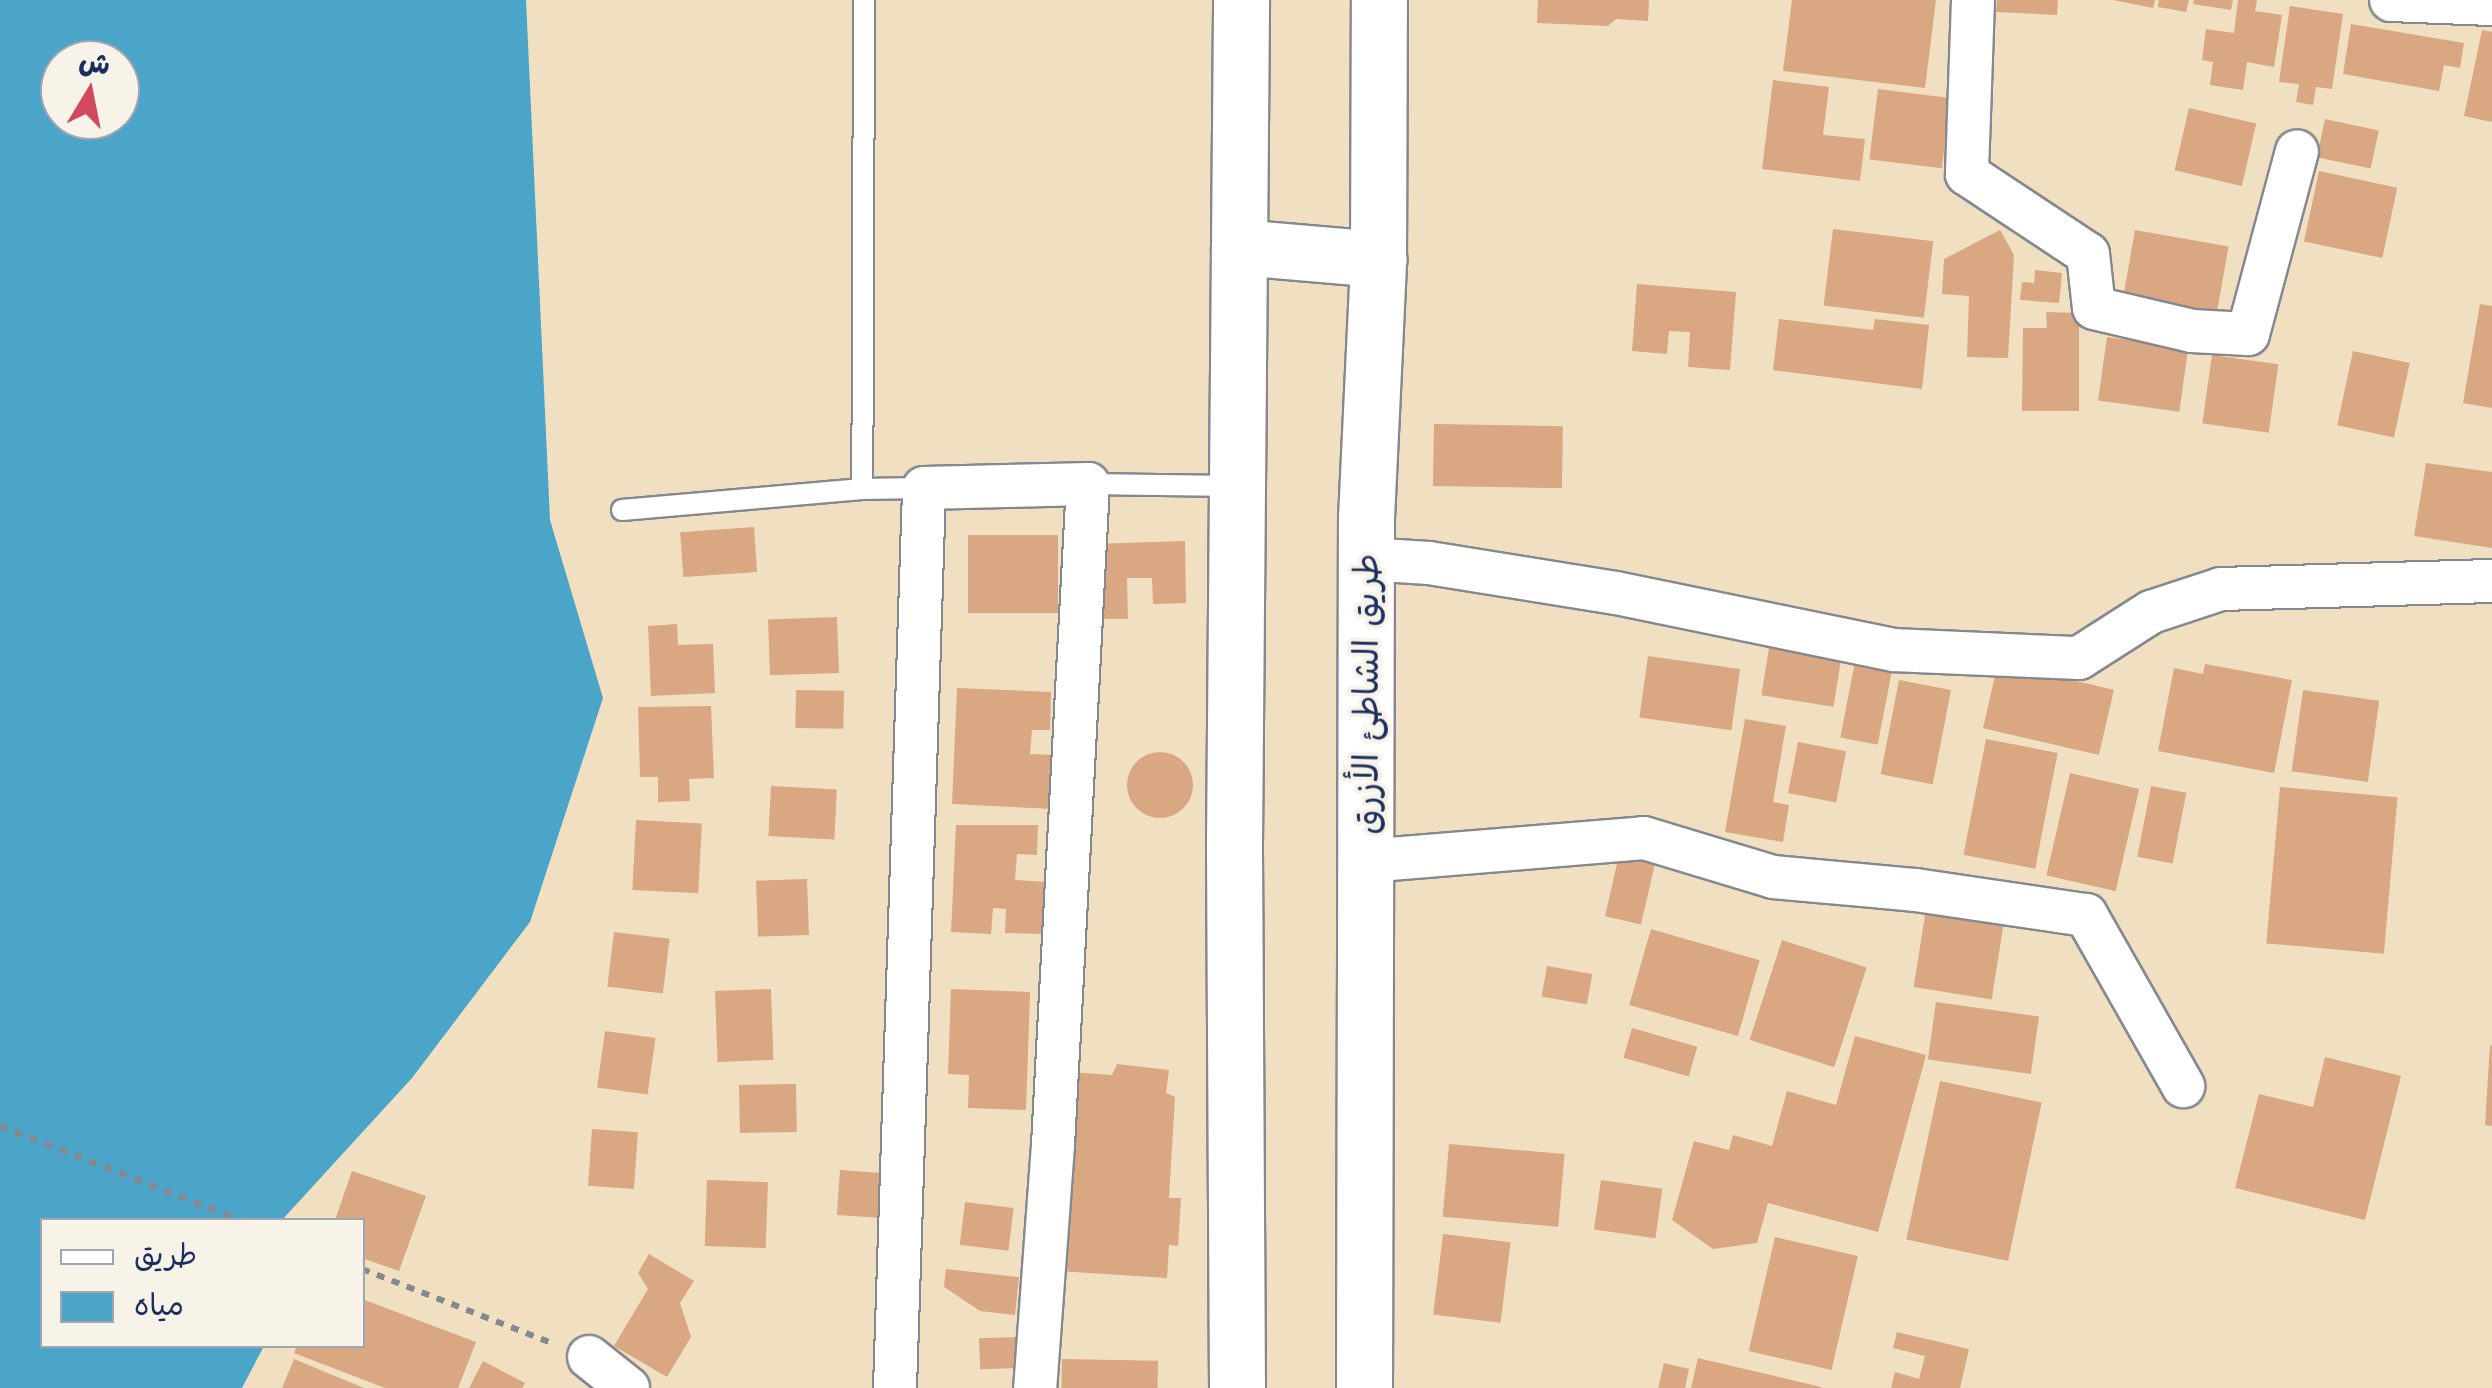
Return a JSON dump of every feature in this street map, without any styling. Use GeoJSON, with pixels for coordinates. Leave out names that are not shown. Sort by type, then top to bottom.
{"type":"FeatureCollection","features":[{"type":"Feature","properties":{"kind":"main road"},"geometry":{"type":"LineString","coordinates":[[1237,1388],[1241,0]]}},
{"type":"Feature","properties":{"kind":"main road","name":"طريق الشاطئ الأزرق"},"geometry":{"type":"LineString","coordinates":[[1364,1388],[1366,559],[1378,259],[1379,0]]}},
{"type":"Feature","properties":{"kind":"main road"},"geometry":{"type":"LineString","coordinates":[[1239,248],[1378,259]]}},
{"type":"Feature","properties":{"kind":"street"},"geometry":{"type":"LineString","coordinates":[[1973,0],[1967,174],[2088,254],[2094,308],[2192,331],[2248,334],[2297,150]]}},
{"type":"Feature","properties":{"kind":"street"},"geometry":{"type":"LineString","coordinates":[[2392,0],[2492,4]]}},
{"type":"Feature","properties":{"kind":"street"},"geometry":{"type":"LineString","coordinates":[[895,1388],[924,488],[1088,484],[1053,1145],[1035,1388]]}},
{"type":"Feature","properties":{"kind":"street"},"geometry":{"type":"LineString","coordinates":[[1366,559],[1429,563],[1616,593],[1892,650],[2078,658],[2151,612],[2221,588],[2492,582]]}},
{"type":"Feature","properties":{"kind":"street"},"geometry":{"type":"LineString","coordinates":[[1366,861],[1644,838],[1774,876],[1916,890],[2086,916],[2183,1086]]}},
{"type":"Feature","properties":{"kind":"street"},"geometry":{"type":"LineString","coordinates":[[589,1358],[628,1388]]}},
{"type":"Feature","properties":{"kind":"lane"},"geometry":{"type":"LineString","coordinates":[[862,489],[864,0]]}},
{"type":"Feature","properties":{"kind":"lane"},"geometry":{"type":"LineString","coordinates":[[1088,484],[1237,486]]}},
{"type":"Feature","properties":{"kind":"lane"},"geometry":{"type":"LineString","coordinates":[[622,510],[862,489],[924,488]]}},
{"type":"Feature","properties":{"kind":"path"},"geometry":{"type":"LineString","coordinates":[[0,1126],[235,1218]]}},
{"type":"Feature","properties":{"kind":"path"},"geometry":{"type":"LineString","coordinates":[[365,1269],[589,1358]]}},
{"type":"Feature","properties":{"kind":"water"},"geometry":{"type":"Polygon","coordinates":[[[0,0],[526,0],[550,520],[603,698],[530,922],[412,1078],[284,1218],[40,1218],[40,1348],[263,1348],[242,1388],[0,1388],[0,0]]]}},
{"type":"Feature","properties":{"kind":"building"},"geometry":{"type":"Polygon","coordinates":[[[1538,0],[1649,0],[1648,21],[1616,19],[1608,26],[1537,23],[1538,0]]]}},
{"type":"Feature","properties":{"kind":"building"},"geometry":{"type":"Polygon","coordinates":[[[1792,0],[1936,0],[1925,88],[1783,71],[1792,0]]]}},
{"type":"Feature","properties":{"kind":"building"},"geometry":{"type":"Polygon","coordinates":[[[1997,0],[2058,0],[2057,15],[1996,12],[1997,0]]]}},
{"type":"Feature","properties":{"kind":"building"},"geometry":{"type":"Polygon","coordinates":[[[2113,0],[2155,0],[2153,8],[2113,0]]]}},
{"type":"Feature","properties":{"kind":"building"},"geometry":{"type":"Polygon","coordinates":[[[2159,0],[2189,0],[2186,12],[2158,7],[2159,0]]]}},
{"type":"Feature","properties":{"kind":"building"},"geometry":{"type":"Polygon","coordinates":[[[2194,0],[2233,0],[2231,10],[2193,4],[2194,0]]]}},
{"type":"Feature","properties":{"kind":"building"},"geometry":{"type":"Polygon","coordinates":[[[2238,0],[2257,0],[2255,11],[2282,15],[2274,67],[2247,62],[2243,90],[2210,85],[2213,62],[2202,60],[2206,29],[2234,33],[2238,0]]]}},
{"type":"Feature","properties":{"kind":"building"},"geometry":{"type":"Polygon","coordinates":[[[2290,6],[2343,14],[2332,89],[2316,87],[2313,105],[2296,102],[2299,84],[2279,82],[2290,6]]]}},
{"type":"Feature","properties":{"kind":"building"},"geometry":{"type":"Polygon","coordinates":[[[2351,24],[2464,43],[2460,68],[2444,65],[2439,91],[2343,74],[2351,24]]]}},
{"type":"Feature","properties":{"kind":"building"},"geometry":{"type":"Polygon","coordinates":[[[2482,30],[2492,32],[2492,122],[2464,116],[2482,30]]]}},
{"type":"Feature","properties":{"kind":"building"},"geometry":{"type":"Polygon","coordinates":[[[1773,80],[1829,87],[1823,135],[1865,139],[1860,181],[1762,169],[1773,80]]]}},
{"type":"Feature","properties":{"kind":"building"},"geometry":{"type":"Polygon","coordinates":[[[1878,89],[1950,98],[1942,168],[1869,159],[1878,89]]]}},
{"type":"Feature","properties":{"kind":"building"},"geometry":{"type":"Polygon","coordinates":[[[2189,108],[2256,124],[2242,186],[2175,170],[2189,108]]]}},
{"type":"Feature","properties":{"kind":"building"},"geometry":{"type":"Polygon","coordinates":[[[2325,119],[2379,130],[2371,169],[2317,157],[2325,119]]]}},
{"type":"Feature","properties":{"kind":"building"},"geometry":{"type":"Polygon","coordinates":[[[2319,171],[2397,188],[2382,258],[2304,241],[2319,171]]]}},
{"type":"Feature","properties":{"kind":"building"},"geometry":{"type":"Polygon","coordinates":[[[1833,229],[1933,241],[1924,318],[1824,305],[1833,229]]]}},
{"type":"Feature","properties":{"kind":"building"},"geometry":{"type":"Polygon","coordinates":[[[2000,230],[2014,255],[2008,358],[1967,357],[1969,296],[1942,294],[1944,259],[2000,230]]]}},
{"type":"Feature","properties":{"kind":"building"},"geometry":{"type":"Polygon","coordinates":[[[2135,230],[2229,246],[2216,317],[2122,301],[2135,230]]]}},
{"type":"Feature","properties":{"kind":"building"},"geometry":{"type":"Polygon","coordinates":[[[2035,270],[2062,273],[2059,303],[2020,300],[2022,282],[2034,283],[2035,270]]]}},
{"type":"Feature","properties":{"kind":"building"},"geometry":{"type":"Polygon","coordinates":[[[1637,284],[1736,292],[1730,370],[1688,367],[1690,332],[1669,331],[1667,354],[1632,351],[1637,284]]]}},
{"type":"Feature","properties":{"kind":"building"},"geometry":{"type":"Polygon","coordinates":[[[2480,304],[2492,306],[2492,408],[2463,403],[2480,304]]]}},
{"type":"Feature","properties":{"kind":"building"},"geometry":{"type":"Polygon","coordinates":[[[2046,312],[2079,313],[2079,411],[2022,411],[2023,328],[2047,328],[2046,312]]]}},
{"type":"Feature","properties":{"kind":"building"},"geometry":{"type":"Polygon","coordinates":[[[1779,319],[1873,330],[1875,319],[1929,325],[1922,389],[1773,370],[1779,319]]]}},
{"type":"Feature","properties":{"kind":"building"},"geometry":{"type":"Polygon","coordinates":[[[2107,337],[2188,348],[2179,412],[2098,400],[2107,337]]]}},
{"type":"Feature","properties":{"kind":"building"},"geometry":{"type":"Polygon","coordinates":[[[2353,351],[2410,363],[2394,437],[2337,425],[2353,351]]]}},
{"type":"Feature","properties":{"kind":"building"},"geometry":{"type":"Polygon","coordinates":[[[2212,355],[2278,364],[2269,433],[2202,423],[2212,355]]]}},
{"type":"Feature","properties":{"kind":"building"},"geometry":{"type":"Polygon","coordinates":[[[1434,424],[1563,426],[1562,488],[1433,486],[1434,424]]]}},
{"type":"Feature","properties":{"kind":"building"},"geometry":{"type":"Polygon","coordinates":[[[2426,463],[2492,472],[2492,548],[2414,536],[2426,463]]]}},
{"type":"Feature","properties":{"kind":"building"},"geometry":{"type":"Polygon","coordinates":[[[754,527],[757,572],[683,577],[680,532],[754,527]]]}},
{"type":"Feature","properties":{"kind":"building"},"geometry":{"type":"Polygon","coordinates":[[[968,535],[1058,535],[1058,613],[968,613],[968,535]]]}},
{"type":"Feature","properties":{"kind":"building"},"geometry":{"type":"Polygon","coordinates":[[[1185,541],[1186,603],[1153,604],[1152,578],[1127,578],[1128,619],[1095,619],[1093,544],[1185,541]]]}},
{"type":"Feature","properties":{"kind":"building"},"geometry":{"type":"Polygon","coordinates":[[[837,617],[839,673],[770,675],[768,619],[837,617]]]}},
{"type":"Feature","properties":{"kind":"building"},"geometry":{"type":"Polygon","coordinates":[[[677,624],[678,645],[713,644],[715,693],[651,696],[648,626],[677,624]]]}},
{"type":"Feature","properties":{"kind":"building"},"geometry":{"type":"Polygon","coordinates":[[[1770,641],[1842,652],[1833,707],[1761,695],[1770,641]]]}},
{"type":"Feature","properties":{"kind":"building"},"geometry":{"type":"Polygon","coordinates":[[[1648,656],[1740,669],[1731,730],[1639,717],[1648,656]]]}},
{"type":"Feature","properties":{"kind":"building"},"geometry":{"type":"Polygon","coordinates":[[[1855,662],[1892,669],[1878,745],[1840,738],[1855,662]]]}},
{"type":"Feature","properties":{"kind":"building"},"geometry":{"type":"Polygon","coordinates":[[[1998,663],[2114,690],[2099,755],[1983,728],[1998,663]]]}},
{"type":"Feature","properties":{"kind":"building"},"geometry":{"type":"Polygon","coordinates":[[[2205,664],[2292,680],[2274,773],[2158,751],[2174,668],[2203,674],[2205,664]]]}},
{"type":"Feature","properties":{"kind":"building"},"geometry":{"type":"Polygon","coordinates":[[[1899,680],[1951,690],[1933,784],[1881,774],[1899,680]]]}},
{"type":"Feature","properties":{"kind":"building"},"geometry":{"type":"Polygon","coordinates":[[[957,688],[1051,692],[1050,730],[1032,730],[1030,754],[1056,755],[1053,809],[952,804],[957,688]]]}},
{"type":"Feature","properties":{"kind":"building"},"geometry":{"type":"Polygon","coordinates":[[[796,690],[844,691],[843,729],[795,728],[796,690]]]}},
{"type":"Feature","properties":{"kind":"building"},"geometry":{"type":"Polygon","coordinates":[[[2303,690],[2379,701],[2368,782],[2292,771],[2303,690]]]}},
{"type":"Feature","properties":{"kind":"building"},"geometry":{"type":"Polygon","coordinates":[[[711,706],[714,778],[689,779],[690,801],[658,802],[658,777],[640,777],[638,707],[711,706]]]}},
{"type":"Feature","properties":{"kind":"building"},"geometry":{"type":"Polygon","coordinates":[[[1745,719],[1786,726],[1773,802],[1789,805],[1783,842],[1725,832],[1745,719]]]}},
{"type":"Feature","properties":{"kind":"building"},"geometry":{"type":"Polygon","coordinates":[[[1986,739],[2058,753],[2035,869],[1963,855],[1986,739]]]}},
{"type":"Feature","properties":{"kind":"building"},"geometry":{"type":"Polygon","coordinates":[[[1798,742],[1846,751],[1836,802],[1788,793],[1798,742]]]}},
{"type":"Feature","properties":{"kind":"building"},"geometry":{"type":"Polygon","coordinates":[[[1160,752],[1173,754],[1183,762],[1191,772],[1191,798],[1183,808],[1173,816],[1160,818],[1147,816],[1137,808],[1129,798],[1127,785],[1129,772],[1137,762],[1147,754],[1160,752]]]}},
{"type":"Feature","properties":{"kind":"building"},"geometry":{"type":"Polygon","coordinates":[[[2070,773],[2139,789],[2116,891],[2046,875],[2070,773]]]}},
{"type":"Feature","properties":{"kind":"building"},"geometry":{"type":"Polygon","coordinates":[[[771,786],[837,789],[834,839],[768,836],[771,786]]]}},
{"type":"Feature","properties":{"kind":"building"},"geometry":{"type":"Polygon","coordinates":[[[2151,786],[2186,793],[2173,864],[2137,857],[2151,786]]]}},
{"type":"Feature","properties":{"kind":"building"},"geometry":{"type":"Polygon","coordinates":[[[2280,787],[2398,797],[2384,954],[2266,943],[2280,787]]]}},
{"type":"Feature","properties":{"kind":"building"},"geometry":{"type":"Polygon","coordinates":[[[636,820],[702,823],[698,893],[632,890],[636,820]]]}},
{"type":"Feature","properties":{"kind":"building"},"geometry":{"type":"Polygon","coordinates":[[[956,825],[1038,825],[1037,855],[1017,854],[1015,880],[1047,882],[1044,934],[1005,933],[1006,909],[993,908],[991,934],[951,932],[956,825]]]}},
{"type":"Feature","properties":{"kind":"building"},"geometry":{"type":"Polygon","coordinates":[[[1620,851],[1656,859],[1641,925],[1605,916],[1620,851]]]}},
{"type":"Feature","properties":{"kind":"building"},"geometry":{"type":"Polygon","coordinates":[[[807,879],[809,935],[758,937],[756,881],[807,879]]]}},
{"type":"Feature","properties":{"kind":"building"},"geometry":{"type":"Polygon","coordinates":[[[1926,909],[2004,921],[1992,999],[1914,987],[1926,909]]]}},
{"type":"Feature","properties":{"kind":"building"},"geometry":{"type":"Polygon","coordinates":[[[1651,929],[1760,960],[1738,1036],[1629,1005],[1651,929]]]}},
{"type":"Feature","properties":{"kind":"building"},"geometry":{"type":"Polygon","coordinates":[[[614,932],[670,939],[663,993],[607,987],[614,932]]]}},
{"type":"Feature","properties":{"kind":"building"},"geometry":{"type":"Polygon","coordinates":[[[1782,940],[1867,968],[1834,1067],[1750,1040],[1782,940]]]}},
{"type":"Feature","properties":{"kind":"building"},"geometry":{"type":"Polygon","coordinates":[[[1547,966],[1592,974],[1587,1005],[1542,997],[1547,966]]]}},
{"type":"Feature","properties":{"kind":"building"},"geometry":{"type":"Polygon","coordinates":[[[771,989],[773,1060],[718,1062],[715,991],[771,989]]]}},
{"type":"Feature","properties":{"kind":"building"},"geometry":{"type":"Polygon","coordinates":[[[951,989],[1030,992],[1026,1110],[968,1108],[969,1075],[948,1074],[951,989]]]}},
{"type":"Feature","properties":{"kind":"building"},"geometry":{"type":"Polygon","coordinates":[[[1936,1002],[2039,1016],[2031,1074],[1928,1059],[1936,1002]]]}},
{"type":"Feature","properties":{"kind":"building"},"geometry":{"type":"Polygon","coordinates":[[[1632,1028],[1697,1047],[1689,1077],[1623,1058],[1632,1028]]]}},
{"type":"Feature","properties":{"kind":"building"},"geometry":{"type":"Polygon","coordinates":[[[605,1031],[656,1038],[648,1095],[597,1087],[605,1031]]]}},
{"type":"Feature","properties":{"kind":"building"},"geometry":{"type":"Polygon","coordinates":[[[1855,1036],[1926,1055],[1878,1232],[1768,1203],[1757,1243],[1713,1249],[1672,1220],[1694,1141],[1729,1150],[1733,1135],[1772,1146],[1787,1091],[1836,1105],[1855,1036]]]}},
{"type":"Feature","properties":{"kind":"building"},"geometry":{"type":"Polygon","coordinates":[[[2492,1046],[2492,1126],[2485,1125],[2492,1046]]]}},
{"type":"Feature","properties":{"kind":"building"},"geometry":{"type":"Polygon","coordinates":[[[2325,1057],[2401,1076],[2365,1220],[2235,1188],[2259,1094],[2313,1107],[2325,1057]]]}},
{"type":"Feature","properties":{"kind":"building"},"geometry":{"type":"Polygon","coordinates":[[[1117,1064],[1169,1070],[1166,1093],[1175,1097],[1169,1198],[1181,1198],[1178,1246],[1169,1245],[1167,1278],[1058,1271],[1070,1072],[1112,1075],[1117,1064]]]}},
{"type":"Feature","properties":{"kind":"building"},"geometry":{"type":"Polygon","coordinates":[[[1940,1081],[2042,1103],[2008,1261],[1906,1239],[1940,1081]]]}},
{"type":"Feature","properties":{"kind":"building"},"geometry":{"type":"Polygon","coordinates":[[[796,1084],[797,1132],[740,1133],[739,1085],[796,1084]]]}},
{"type":"Feature","properties":{"kind":"building"},"geometry":{"type":"Polygon","coordinates":[[[592,1129],[638,1132],[634,1189],[588,1186],[592,1129]]]}},
{"type":"Feature","properties":{"kind":"building"},"geometry":{"type":"Polygon","coordinates":[[[1449,1144],[1565,1154],[1558,1227],[1443,1217],[1449,1144]]]}},
{"type":"Feature","properties":{"kind":"building"},"geometry":{"type":"Polygon","coordinates":[[[840,1170],[893,1174],[890,1219],[837,1215],[840,1170]]]}},
{"type":"Feature","properties":{"kind":"building"},"geometry":{"type":"Polygon","coordinates":[[[352,1171],[426,1196],[399,1271],[365,1259],[365,1218],[336,1218],[352,1171]]]}},
{"type":"Feature","properties":{"kind":"building"},"geometry":{"type":"Polygon","coordinates":[[[707,1180],[768,1182],[766,1248],[705,1246],[707,1180]]]}},
{"type":"Feature","properties":{"kind":"building"},"geometry":{"type":"Polygon","coordinates":[[[1601,1180],[1662,1189],[1655,1238],[1594,1230],[1601,1180]]]}},
{"type":"Feature","properties":{"kind":"building"},"geometry":{"type":"Polygon","coordinates":[[[965,1202],[1014,1208],[1008,1251],[960,1245],[965,1202]]]}},
{"type":"Feature","properties":{"kind":"building"},"geometry":{"type":"Polygon","coordinates":[[[1443,1234],[1510,1242],[1501,1323],[1433,1314],[1443,1234]]]}},
{"type":"Feature","properties":{"kind":"building"},"geometry":{"type":"Polygon","coordinates":[[[1775,1237],[1858,1256],[1832,1370],[1749,1351],[1775,1237]]]}},
{"type":"Feature","properties":{"kind":"building"},"geometry":{"type":"Polygon","coordinates":[[[649,1254],[694,1281],[680,1303],[691,1337],[667,1377],[614,1346],[648,1289],[638,1273],[649,1254]]]}},
{"type":"Feature","properties":{"kind":"building"},"geometry":{"type":"Polygon","coordinates":[[[946,1269],[1019,1277],[1015,1315],[980,1311],[944,1287],[946,1269]]]}},
{"type":"Feature","properties":{"kind":"building"},"geometry":{"type":"Polygon","coordinates":[[[365,1300],[476,1342],[458,1388],[385,1388],[294,1353],[296,1348],[365,1348],[365,1300]]]}},
{"type":"Feature","properties":{"kind":"building"},"geometry":{"type":"Polygon","coordinates":[[[1897,1332],[1969,1349],[1960,1388],[1891,1388],[1895,1372],[1919,1379],[1925,1356],[1893,1348],[1897,1332]]]}},
{"type":"Feature","properties":{"kind":"building"},"geometry":{"type":"Polygon","coordinates":[[[1018,1337],[1019,1368],[980,1369],[979,1338],[1018,1337]]]}},
{"type":"Feature","properties":{"kind":"building"},"geometry":{"type":"Polygon","coordinates":[[[1698,1358],[1821,1387],[1821,1388],[1691,1388],[1698,1358]]]}},
{"type":"Feature","properties":{"kind":"building"},"geometry":{"type":"Polygon","coordinates":[[[294,1359],[364,1388],[282,1388],[294,1359]]]}},
{"type":"Feature","properties":{"kind":"building"},"geometry":{"type":"Polygon","coordinates":[[[1062,1359],[1158,1361],[1158,1388],[1061,1388],[1062,1359]]]}},
{"type":"Feature","properties":{"kind":"building"},"geometry":{"type":"Polygon","coordinates":[[[483,1361],[525,1383],[522,1388],[469,1388],[483,1361]]]}},
{"type":"Feature","properties":{"kind":"building"},"geometry":{"type":"Polygon","coordinates":[[[1664,1363],[1689,1369],[1685,1388],[1658,1388],[1664,1363]]]}}]}
